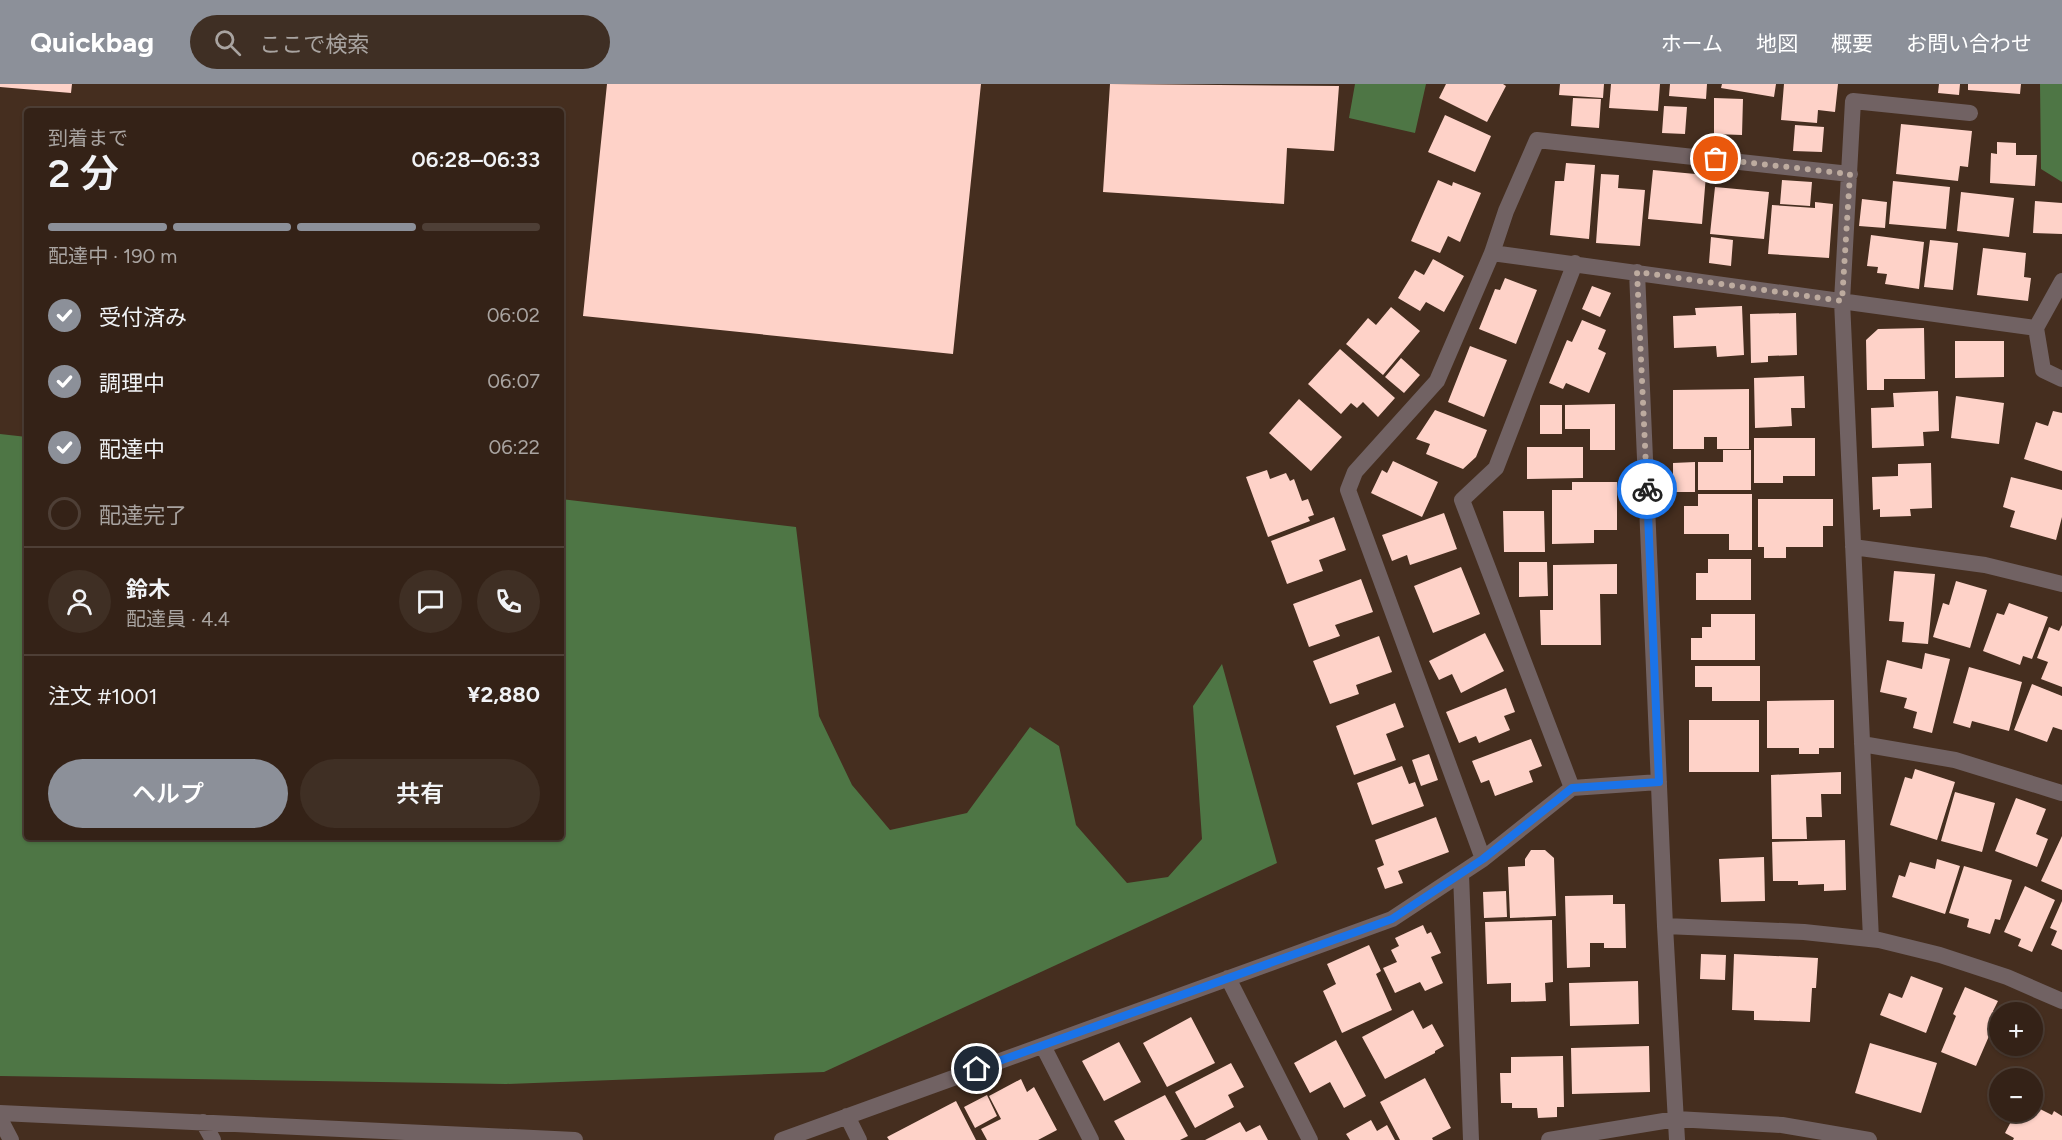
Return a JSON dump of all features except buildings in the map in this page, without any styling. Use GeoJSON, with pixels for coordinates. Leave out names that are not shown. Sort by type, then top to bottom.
{"type":"FeatureCollection","features":[{"type":"Feature","properties":{"kind":"street"},"geometry":{"type":"LineString","coordinates":[[1871,939],[1842,301],[1853,101],[1970,113]]}},
{"type":"Feature","properties":{"kind":"street"},"geometry":{"type":"LineString","coordinates":[[1483,859],[1348,490],[1355,471],[1437,381],[1537,140],[1850,174]]}},
{"type":"Feature","properties":{"kind":"street"},"geometry":{"type":"LineString","coordinates":[[1492,253],[2036,328]]}},
{"type":"Feature","properties":{"kind":"street"},"geometry":{"type":"LineString","coordinates":[[1572,788],[1462,500],[1496,468],[1575,263]]}},
{"type":"Feature","properties":{"kind":"street"},"geometry":{"type":"LineString","coordinates":[[1637,272],[1665,926],[1677,1140]]}},
{"type":"Feature","properties":{"kind":"street"},"geometry":{"type":"LineString","coordinates":[[2062,281],[2036,328],[2043,370],[2062,379]]}},
{"type":"Feature","properties":{"kind":"street"},"geometry":{"type":"LineString","coordinates":[[1853,547],[1985,565],[2062,584]]}},
{"type":"Feature","properties":{"kind":"street"},"geometry":{"type":"LineString","coordinates":[[1862,744],[1955,760],[2062,792]]}},
{"type":"Feature","properties":{"kind":"street"},"geometry":{"type":"LineString","coordinates":[[782,1140],[1392,919],[1483,859],[1572,788],[1659,782]]}},
{"type":"Feature","properties":{"kind":"street"},"geometry":{"type":"LineString","coordinates":[[1461,874],[1471,1140]]}},
{"type":"Feature","properties":{"kind":"street"},"geometry":{"type":"LineString","coordinates":[[1665,926],[1804,932],[1871,939],[1940,956],[2007,977],[2062,1001]]}},
{"type":"Feature","properties":{"kind":"street"},"geometry":{"type":"LineString","coordinates":[[1228,978],[1310,1140]]}},
{"type":"Feature","properties":{"kind":"street"},"geometry":{"type":"LineString","coordinates":[[1043,1046],[1091,1140]]}},
{"type":"Feature","properties":{"kind":"street"},"geometry":{"type":"LineString","coordinates":[[0,1113],[203,1122],[428,1137],[575,1140]]}},
{"type":"Feature","properties":{"kind":"street"},"geometry":{"type":"LineString","coordinates":[[847,1116],[859,1140]]}},
{"type":"Feature","properties":{"kind":"street"},"geometry":{"type":"LineString","coordinates":[[0,1119],[11,1140]]}},
{"type":"Feature","properties":{"kind":"street"},"geometry":{"type":"LineString","coordinates":[[1549,1140],[1676,1119],[1782,1125],[1869,1140]]}},
{"type":"Feature","properties":{"kind":"street"},"geometry":{"type":"LineString","coordinates":[[203,1122],[213,1140]]}},
{"type":"Feature","properties":{"kind":"green space"},"geometry":{"type":"Polygon","coordinates":[[[1355,84],[1426,84],[1415,133],[1349,118],[1355,84]]]}},
{"type":"Feature","properties":{"kind":"green space"},"geometry":{"type":"Polygon","coordinates":[[[2040,84],[2062,84],[2062,182],[2041,169],[2040,84]]]}},
{"type":"Feature","properties":{"kind":"green space"},"geometry":{"type":"Polygon","coordinates":[[[0,434],[24,437],[24,840],[564,840],[564,499],[796,527],[819,716],[852,785],[890,830],[967,813],[1030,727],[1059,746],[1076,825],[1127,883],[1168,877],[1202,839],[1193,706],[1222,664],[1277,863],[824,1072],[506,1084],[0,1076],[0,434]]]}},
{"type":"Feature","properties":{"kind":"way so far"},"geometry":{"type":"LineString","coordinates":[[1647,489],[1637,272],[1842,301],[1850,174],[1716,159]]}},
{"type":"Feature","properties":{"kind":"route"},"geometry":{"type":"LineString","coordinates":[[977,1069],[1392,919],[1483,859],[1572,788],[1659,782],[1647,489]]}}]}
